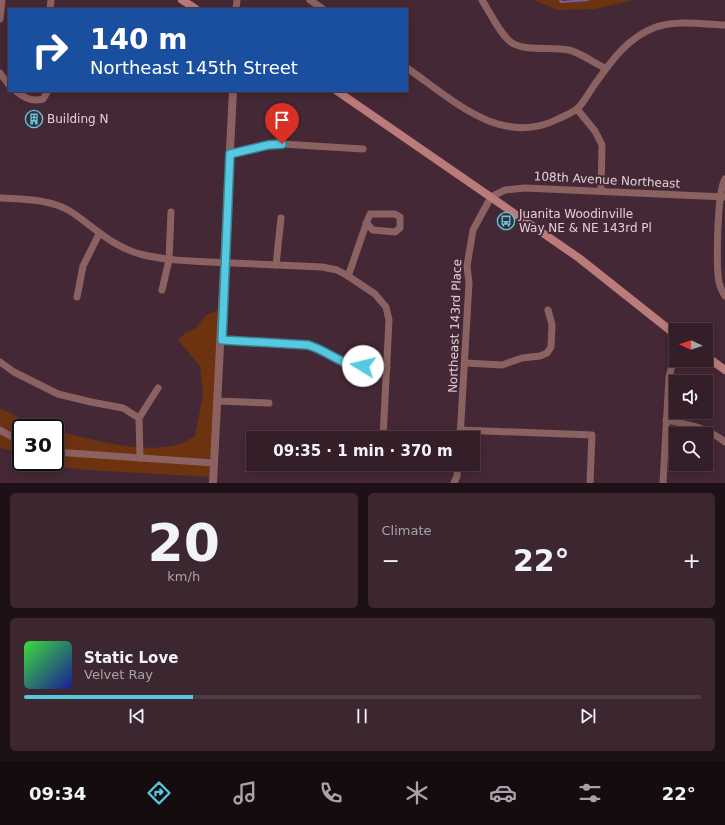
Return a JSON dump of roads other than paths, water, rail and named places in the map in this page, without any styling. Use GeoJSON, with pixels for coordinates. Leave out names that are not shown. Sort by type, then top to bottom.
{"type":"FeatureCollection","features":[{"type":"Feature","properties":{"kind":"main road"},"geometry":{"type":"LineString","coordinates":[[182,0],[194,8]]}},
{"type":"Feature","properties":{"kind":"main road"},"geometry":{"type":"LineString","coordinates":[[338,92],[579,258],[669,329]]}},
{"type":"Feature","properties":{"kind":"main road"},"geometry":{"type":"LineString","coordinates":[[713,361],[725,370]]}},
{"type":"Feature","properties":{"kind":"street"},"geometry":{"type":"LineString","coordinates":[[0,19],[2,0]]}},
{"type":"Feature","properties":{"kind":"street"},"geometry":{"type":"LineString","coordinates":[[310,0],[322,8]]}},
{"type":"Feature","properties":{"kind":"street"},"geometry":{"type":"LineString","coordinates":[[482,0],[504,36],[511,42],[522,47],[555,47],[572,51],[605,68]]}},
{"type":"Feature","properties":{"kind":"street"},"geometry":{"type":"LineString","coordinates":[[408,69],[473,114],[487,121],[506,127],[528,128],[546,124],[577,109],[605,68],[629,42],[643,33],[657,27],[676,23],[725,25]]}},
{"type":"Feature","properties":{"kind":"street"},"geometry":{"type":"LineString","coordinates":[[0,73],[8,84]]}},
{"type":"Feature","properties":{"kind":"street"},"geometry":{"type":"LineString","coordinates":[[18,92],[30,100],[43,99],[47,92]]}},
{"type":"Feature","properties":{"kind":"street"},"geometry":{"type":"LineString","coordinates":[[213,483],[222,340],[233,92]]}},
{"type":"Feature","properties":{"kind":"street"},"geometry":{"type":"LineString","coordinates":[[282,144],[283,109]]}},
{"type":"Feature","properties":{"kind":"street"},"geometry":{"type":"LineString","coordinates":[[577,109],[596,131],[602,145],[601,190]]}},
{"type":"Feature","properties":{"kind":"street"},"geometry":{"type":"LineString","coordinates":[[230,154],[268,145],[282,144],[363,149]]}},
{"type":"Feature","properties":{"kind":"street"},"geometry":{"type":"LineString","coordinates":[[725,179],[718,269],[719,283],[725,296]]}},
{"type":"Feature","properties":{"kind":"street","name":"108th Avenue Northeast"},"geometry":{"type":"LineString","coordinates":[[490,196],[505,190],[525,188],[601,190],[723,197]]}},
{"type":"Feature","properties":{"kind":"street","name":"Northeast 143rd Place"},"geometry":{"type":"LineString","coordinates":[[460,430],[466,363],[469,283],[467,266],[473,230],[490,196]]}},
{"type":"Feature","properties":{"kind":"street"},"geometry":{"type":"LineString","coordinates":[[0,198],[36,200],[51,203],[72,212],[99,234],[122,247],[140,254],[169,260],[322,267],[337,270],[348,276],[375,294],[386,307],[389,320],[383,431]]}},
{"type":"Feature","properties":{"kind":"street"},"geometry":{"type":"LineString","coordinates":[[162,290],[169,260],[171,212]]}},
{"type":"Feature","properties":{"kind":"street"},"geometry":{"type":"LineString","coordinates":[[348,276],[360,246],[366,223],[370,214],[395,214],[400,217],[400,228],[395,232],[373,230],[366,223]]}},
{"type":"Feature","properties":{"kind":"street"},"geometry":{"type":"LineString","coordinates":[[276,265],[281,218]]}},
{"type":"Feature","properties":{"kind":"street"},"geometry":{"type":"LineString","coordinates":[[77,297],[83,266],[99,234]]}},
{"type":"Feature","properties":{"kind":"street"},"geometry":{"type":"LineString","coordinates":[[466,363],[502,364],[522,358],[540,356],[547,353],[551,347],[552,325],[548,310]]}},
{"type":"Feature","properties":{"kind":"street"},"geometry":{"type":"LineString","coordinates":[[222,340],[308,345],[320,349],[342,363],[387,368]]}},
{"type":"Feature","properties":{"kind":"street"},"geometry":{"type":"LineString","coordinates":[[0,362],[14,372],[58,394],[123,408],[139,418]]}},
{"type":"Feature","properties":{"kind":"street"},"geometry":{"type":"LineString","coordinates":[[664,483],[668,377],[671,367]]}},
{"type":"Feature","properties":{"kind":"street"},"geometry":{"type":"LineString","coordinates":[[140,458],[139,418],[158,388]]}},
{"type":"Feature","properties":{"kind":"street"},"geometry":{"type":"LineString","coordinates":[[218,401],[269,404]]}},
{"type":"Feature","properties":{"kind":"street"},"geometry":{"type":"LineString","coordinates":[[666,420],[701,427],[725,442]]}},
{"type":"Feature","properties":{"kind":"street"},"geometry":{"type":"LineString","coordinates":[[0,430],[12,437]]}},
{"type":"Feature","properties":{"kind":"street"},"geometry":{"type":"LineString","coordinates":[[460,430],[592,435],[590,483]]}},
{"type":"Feature","properties":{"kind":"street"},"geometry":{"type":"LineString","coordinates":[[64,453],[214,463]]}},
{"type":"Feature","properties":{"kind":"street"},"geometry":{"type":"LineString","coordinates":[[454,483],[457,471]]}},
{"type":"Feature","properties":{"kind":"waterway"},"geometry":{"type":"LineString","coordinates":[[560,0],[561,2],[588,0]]}},
{"type":"Feature","properties":{"kind":"place","name":"Building N"},"geometry":{"type":"Point","coordinates":[34,119]}},
{"type":"Feature","properties":{"kind":"place","name":"Juanita Woodinville Way NE & NE 143rd Pl"},"geometry":{"type":"Point","coordinates":[506,221]}}]}
